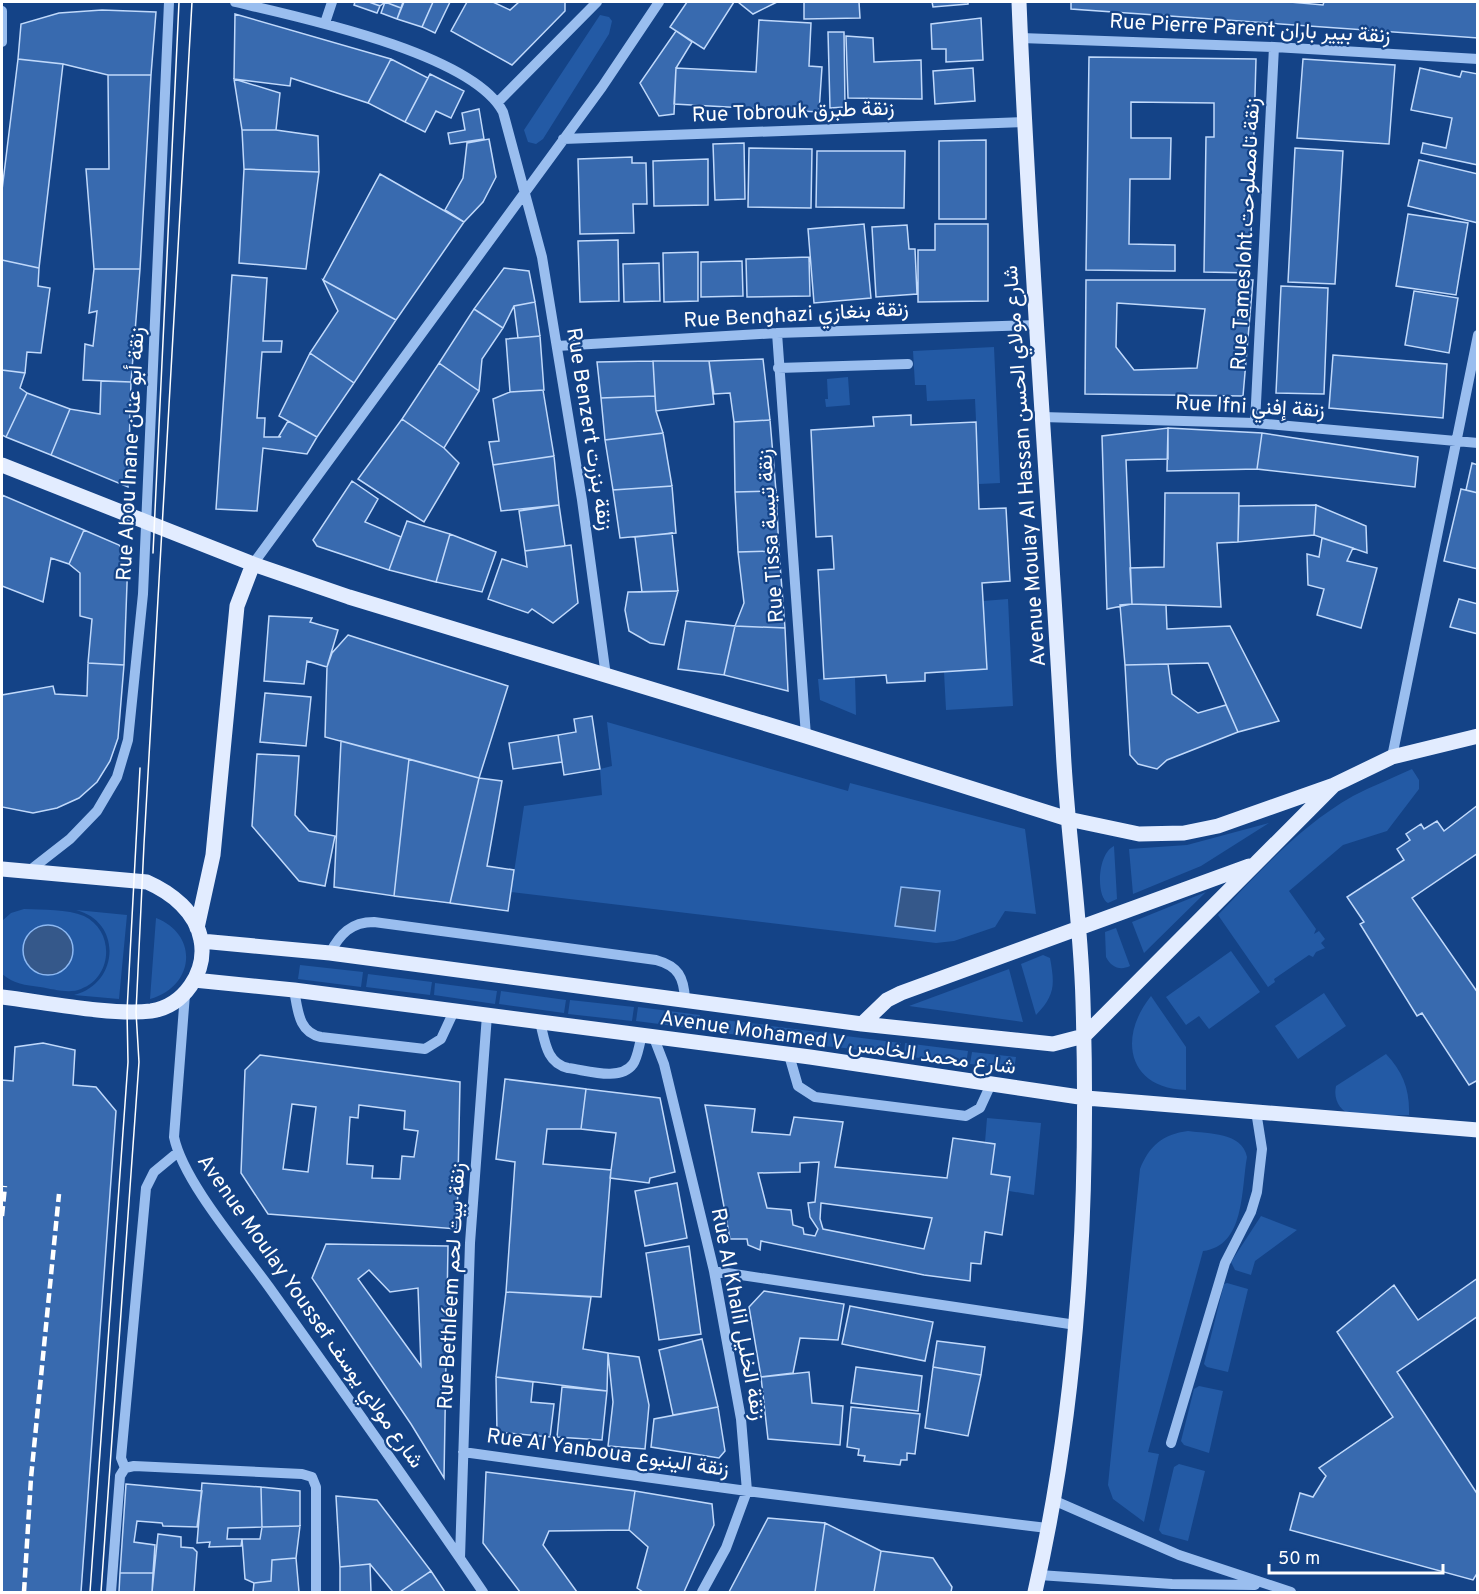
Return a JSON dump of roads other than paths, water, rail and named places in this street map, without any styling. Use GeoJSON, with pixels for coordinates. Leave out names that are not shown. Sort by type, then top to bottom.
{"type":"FeatureCollection","features":[{"type":"Feature","properties":{"kind":"main road","name":"Avenue Moulay Al Hassan شارع مولاي الحسن"},"geometry":{"type":"LineString","coordinates":[[1019,2],[1023,122],[1068,819],[1078,927],[1086,1098],[1085,1164],[1076,1325],[1053,1500],[1035,1593]]}},
{"type":"Feature","properties":{"kind":"main road"},"geometry":{"type":"LineString","coordinates":[[2,465],[253,564],[349,597],[806,736],[1068,819],[1138,834],[1184,832],[1218,826],[1334,784]]}},
{"type":"Feature","properties":{"kind":"main road"},"geometry":{"type":"LineString","coordinates":[[2,997],[136,1012],[163,1008],[184,994],[194,980],[201,954],[199,934],[213,855],[237,606],[253,564]]}},
{"type":"Feature","properties":{"kind":"main road","name":"Avenue Mohamed V شارع محمد الخامس"},"geometry":{"type":"LineString","coordinates":[[199,934],[862,1024],[1038,1045],[1084,1036],[1334,784],[1392,757],[1478,736]]}},
{"type":"Feature","properties":{"kind":"main road","name":"Avenue Mohamed V شارع محمد الخامس"},"geometry":{"type":"LineString","coordinates":[[862,1024],[887,1000],[901,993],[1254,864]]}},
{"type":"Feature","properties":{"kind":"main road"},"geometry":{"type":"LineString","coordinates":[[2,868],[147,882],[161,888],[178,902],[199,934]]}},
{"type":"Feature","properties":{"kind":"main road","name":"Avenue Mohamed V شارع محمد الخامس"},"geometry":{"type":"LineString","coordinates":[[194,980],[294,990],[540,1022],[1086,1098],[1478,1130]]}},
{"type":"Feature","properties":{"kind":"street","name":"Rue Abou Inane زنقة أبو عنان"},"geometry":{"type":"LineString","coordinates":[[29,870],[70,839],[91,819],[108,794],[124,759],[128,740],[142,606],[170,2]]}},
{"type":"Feature","properties":{"kind":"street"},"geometry":{"type":"LineString","coordinates":[[235,2],[375,37],[482,85],[498,102],[597,2]]}},
{"type":"Feature","properties":{"kind":"street"},"geometry":{"type":"LineString","coordinates":[[325,23],[332,2]]}},
{"type":"Feature","properties":{"kind":"street"},"geometry":{"type":"LineString","coordinates":[[253,564],[563,139],[659,2]]}},
{"type":"Feature","properties":{"kind":"street"},"geometry":{"type":"LineString","coordinates":[[2,11],[2,42]]}},
{"type":"Feature","properties":{"kind":"street","name":"Rue Pierre Parent زنقة بيير باران"},"geometry":{"type":"LineString","coordinates":[[1021,38],[1274,47],[1478,59]]}},
{"type":"Feature","properties":{"kind":"street","name":"Rue Tamesloht زنقة تامصلوحت"},"geometry":{"type":"LineString","coordinates":[[1255,423],[1274,47]]}},
{"type":"Feature","properties":{"kind":"street","name":"Rue Benzert زنقة بنزرت"},"geometry":{"type":"LineString","coordinates":[[498,102],[536,226],[558,346],[606,676]]}},
{"type":"Feature","properties":{"kind":"street","name":"Rue Tobrouk زنقة طبرق"},"geometry":{"type":"LineString","coordinates":[[563,139],[1023,122]]}},
{"type":"Feature","properties":{"kind":"street","name":"Rue Benghazi زنقة بنغازي"},"geometry":{"type":"LineString","coordinates":[[558,346],[777,333],[1037,325]]}},
{"type":"Feature","properties":{"kind":"street","name":"Rue Tissa زنقة تيسة"},"geometry":{"type":"LineString","coordinates":[[777,333],[806,736]]}},
{"type":"Feature","properties":{"kind":"street"},"geometry":{"type":"LineString","coordinates":[[1392,757],[1454,442],[1478,335]]}},
{"type":"Feature","properties":{"kind":"street"},"geometry":{"type":"LineString","coordinates":[[778,368],[908,364]]}},
{"type":"Feature","properties":{"kind":"street","name":"Rue Ifni زنقة إفني"},"geometry":{"type":"LineString","coordinates":[[1042,417],[1255,423],[1478,443]]}},
{"type":"Feature","properties":{"kind":"street"},"geometry":{"type":"LineString","coordinates":[[330,953],[338,937],[351,927],[366,922],[385,924],[656,960],[673,966],[679,972],[683,979],[685,1000]]}},
{"type":"Feature","properties":{"kind":"street"},"geometry":{"type":"LineString","coordinates":[[294,990],[302,1025],[307,1032],[321,1037],[425,1049],[441,1039],[454,1011]]}},
{"type":"Feature","properties":{"kind":"street","name":"Avenue Moulay Youssef شارع مولاي يوسف"},"geometry":{"type":"LineString","coordinates":[[184,994],[174,1137],[177,1153],[209,1204],[483,1593]]}},
{"type":"Feature","properties":{"kind":"street","name":"Rue Bethléem زنقة بيت لحم"},"geometry":{"type":"LineString","coordinates":[[460,1559],[470,1244],[487,1015]]}},
{"type":"Feature","properties":{"kind":"street"},"geometry":{"type":"LineString","coordinates":[[540,1022],[550,1057],[555,1063],[568,1068],[614,1074],[625,1071],[635,1060],[648,1037]]}},
{"type":"Feature","properties":{"kind":"street","name":"Rue Al Khalil زنقة الخليل"},"geometry":{"type":"LineString","coordinates":[[648,1037],[664,1064],[714,1271],[741,1419],[747,1491],[726,1548],[702,1593]]}},
{"type":"Feature","properties":{"kind":"street"},"geometry":{"type":"LineString","coordinates":[[789,1055],[798,1086],[809,1095],[826,1098],[966,1116],[980,1108],[991,1084]]}},
{"type":"Feature","properties":{"kind":"street"},"geometry":{"type":"LineString","coordinates":[[1171,1443],[1225,1263],[1251,1212],[1257,1192],[1262,1149],[1256,1111]]}},
{"type":"Feature","properties":{"kind":"street"},"geometry":{"type":"LineString","coordinates":[[125,1468],[121,1458],[146,1188],[154,1172],[177,1153]]}},
{"type":"Feature","properties":{"kind":"street"},"geometry":{"type":"LineString","coordinates":[[714,1271],[1076,1325]]}},
{"type":"Feature","properties":{"kind":"street","name":"Rue Al Yanboua زنقة الينبوع"},"geometry":{"type":"LineString","coordinates":[[463,1452],[747,1491],[1047,1528]]}},
{"type":"Feature","properties":{"kind":"street"},"geometry":{"type":"LineString","coordinates":[[111,1593],[120,1476],[125,1468],[134,1466],[302,1474],[312,1477],[316,1487],[316,1593]]}},
{"type":"Feature","properties":{"kind":"street"},"geometry":{"type":"LineString","coordinates":[[1053,1500],[1179,1555],[1292,1593]]}},
{"type":"Feature","properties":{"kind":"street"},"geometry":{"type":"LineString","coordinates":[[1039,1575],[1172,1584],[1264,1585]]}},
{"type":"Feature","properties":{"kind":"tram line"},"geometry":{"type":"LineString","coordinates":[[153,553],[179,2]]}},
{"type":"Feature","properties":{"kind":"tram line"},"geometry":{"type":"LineString","coordinates":[[101,1592],[139,1062],[136,1012],[144,844],[192,2]]}},
{"type":"Feature","properties":{"kind":"tram line"},"geometry":{"type":"LineString","coordinates":[[90,1592],[128,1062],[127,1011],[140,768]]}},
{"type":"Feature","properties":{"kind":"railway"},"geometry":{"type":"LineString","coordinates":[[2,1216],[5,1186]]}},
{"type":"Feature","properties":{"kind":"railway"},"geometry":{"type":"LineString","coordinates":[[24,1592],[31,1478],[59,1194]]}}]}
